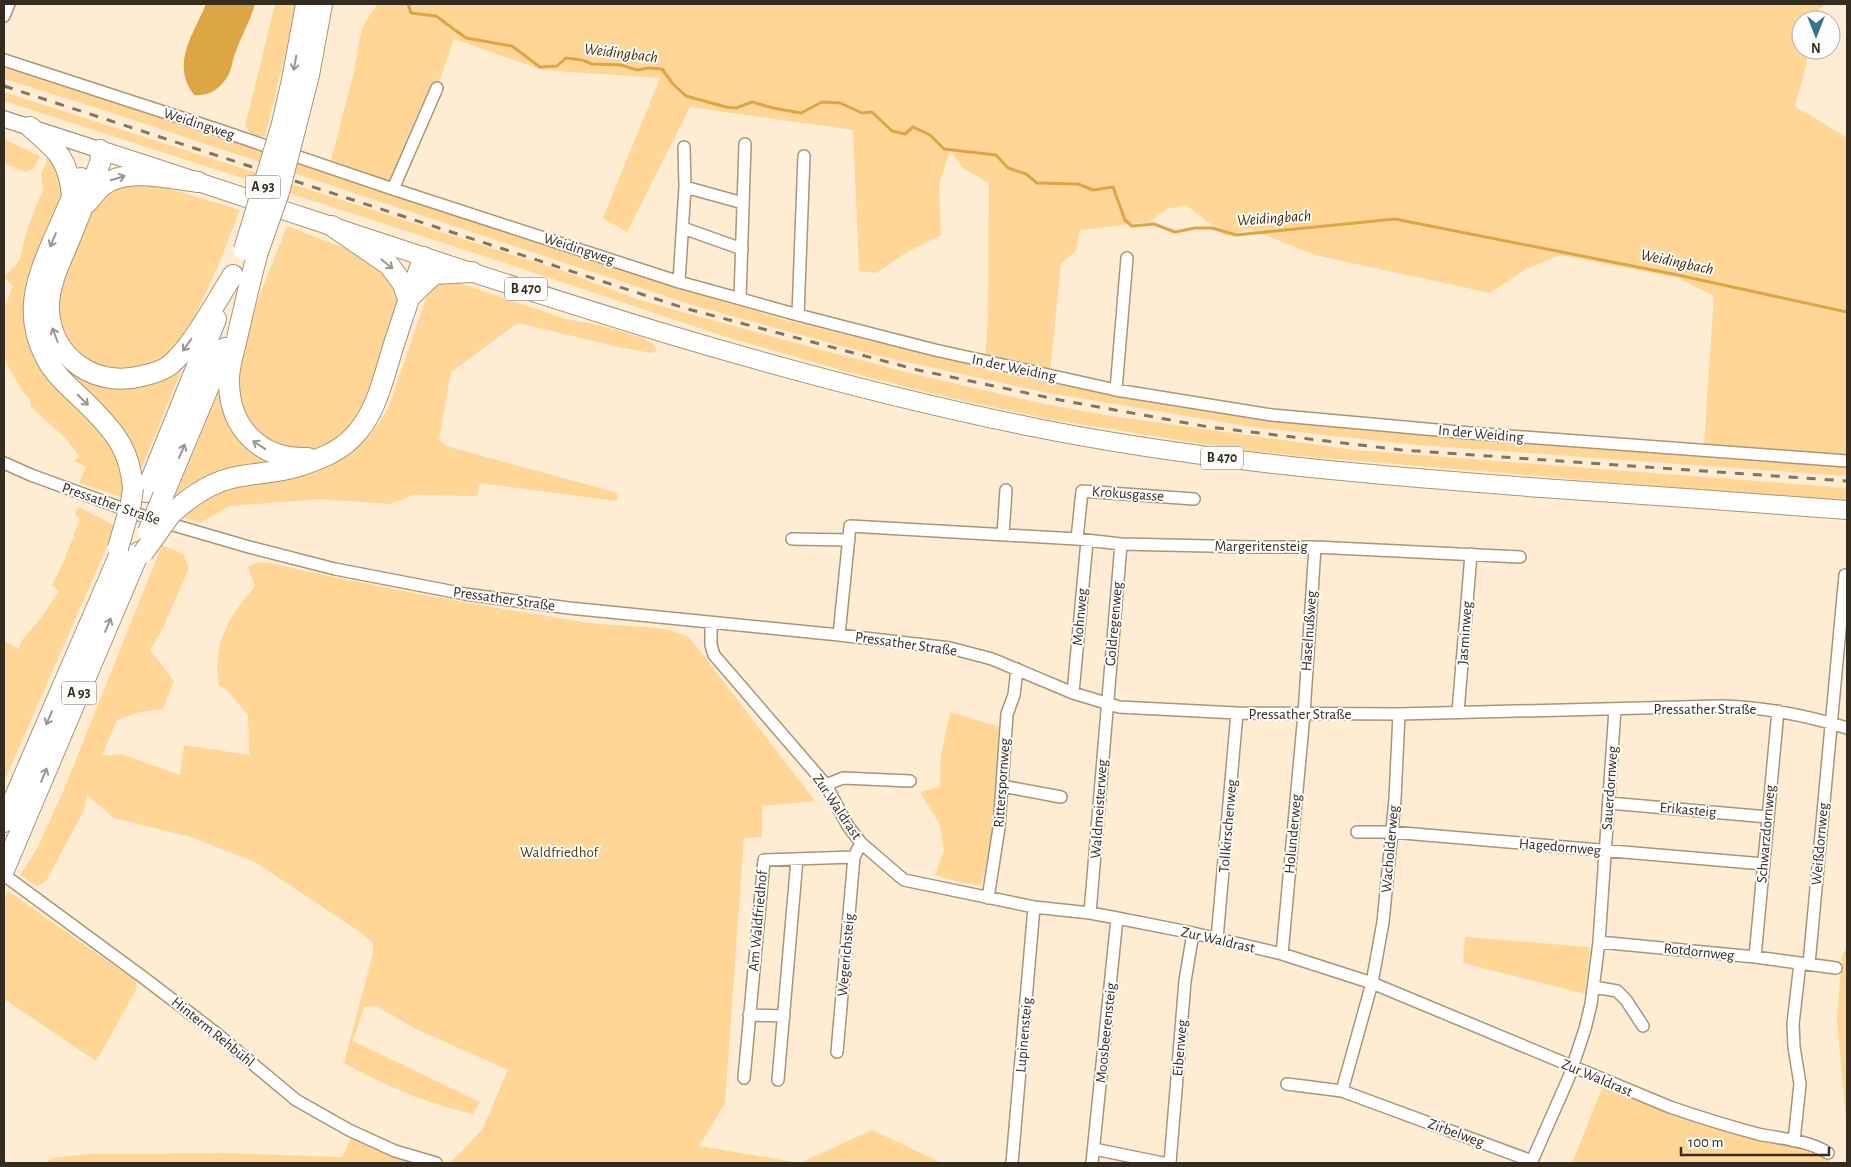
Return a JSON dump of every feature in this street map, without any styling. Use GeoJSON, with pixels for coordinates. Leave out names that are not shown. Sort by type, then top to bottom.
{"type":"FeatureCollection","features":[{"type":"Feature","properties":{"kind":"highway","name":"A 93"},"geometry":{"type":"LineString","coordinates":[[288,127],[292,80],[306,4]]}},
{"type":"Feature","properties":{"kind":"highway","name":"A 93"},"geometry":{"type":"LineString","coordinates":[[148,492],[216,373],[252,271],[251,251],[288,127],[309,75],[322,4]]}},
{"type":"Feature","properties":{"kind":"highway"},"geometry":{"type":"LineString","coordinates":[[30,127],[53,147],[62,158],[77,202]]}},
{"type":"Feature","properties":{"kind":"highway"},"geometry":{"type":"LineString","coordinates":[[100,150],[91,158],[51,285],[49,308],[51,325],[59,344],[74,363],[90,374],[110,379],[131,379],[151,374],[169,366],[185,349],[233,275]]}},
{"type":"Feature","properties":{"kind":"highway"},"geometry":{"type":"LineString","coordinates":[[131,554],[132,503],[148,492],[132,470],[123,446],[112,429],[60,378],[46,360],[34,324],[34,301],[39,272],[77,202],[110,181],[122,176],[136,174],[198,182]]}},
{"type":"Feature","properties":{"kind":"highway"},"geometry":{"type":"LineString","coordinates":[[332,226],[389,264],[403,284],[408,298]]}},
{"type":"Feature","properties":{"kind":"highway","name":"A 93"},"geometry":{"type":"LineString","coordinates":[[7,876],[131,554],[148,492],[233,275],[251,251]]}},
{"type":"Feature","properties":{"kind":"highway"},"geometry":{"type":"LineString","coordinates":[[131,554],[171,514],[205,487],[231,478],[294,468],[322,458],[341,448],[354,436],[365,422],[378,396],[408,298],[424,257]]}},
{"type":"Feature","properties":{"kind":"highway"},"geometry":{"type":"LineString","coordinates":[[252,271],[228,381],[231,404],[240,426],[254,442],[277,455],[300,459],[322,458]]}},
{"type":"Feature","properties":{"kind":"highway"},"geometry":{"type":"LineString","coordinates":[[408,298],[434,274],[472,272]]}},
{"type":"Feature","properties":{"kind":"highway","name":"A 93"},"geometry":{"type":"LineString","coordinates":[[4,822],[110,576],[131,554]]}},
{"type":"Feature","properties":{"kind":"main road"},"geometry":{"type":"LineString","coordinates":[[4,119],[100,150]]}},
{"type":"Feature","properties":{"kind":"main road","name":"B 470"},"geometry":{"type":"LineString","coordinates":[[100,150],[424,257],[697,343],[860,388],[940,408],[1034,428],[1139,446],[1326,470],[1447,481],[1847,510]]}},
{"type":"Feature","properties":{"kind":"street"},"geometry":{"type":"LineString","coordinates":[[4,16],[9,4]]}},
{"type":"Feature","properties":{"kind":"street","name":"Weidingweg"},"geometry":{"type":"LineString","coordinates":[[4,60],[679,282],[912,344]]}},
{"type":"Feature","properties":{"kind":"street"},"geometry":{"type":"LineString","coordinates":[[393,189],[437,88]]}},
{"type":"Feature","properties":{"kind":"street"},"geometry":{"type":"LineString","coordinates":[[740,299],[745,144]]}},
{"type":"Feature","properties":{"kind":"street"},"geometry":{"type":"LineString","coordinates":[[679,282],[684,228],[684,147]]}},
{"type":"Feature","properties":{"kind":"street"},"geometry":{"type":"LineString","coordinates":[[798,315],[804,156]]}},
{"type":"Feature","properties":{"kind":"street"},"geometry":{"type":"LineString","coordinates":[[685,187],[743,203]]}},
{"type":"Feature","properties":{"kind":"street"},"geometry":{"type":"LineString","coordinates":[[684,228],[742,249]]}},
{"type":"Feature","properties":{"kind":"street"},"geometry":{"type":"LineString","coordinates":[[1116,390],[1127,258]]}},
{"type":"Feature","properties":{"kind":"street","name":"In der Weiding"},"geometry":{"type":"LineString","coordinates":[[912,344],[967,358],[1116,390],[1272,415],[1470,433],[1847,461]]}},
{"type":"Feature","properties":{"kind":"street","name":"Pressather Straße"},"geometry":{"type":"LineString","coordinates":[[4,463],[31,475],[146,517],[249,548],[334,569],[465,594],[588,610],[950,648],[1017,669],[1073,694],[1107,704],[1139,709],[1237,713],[1399,714],[1746,706],[1798,714],[1847,728]]}},
{"type":"Feature","properties":{"kind":"street"},"geometry":{"type":"LineString","coordinates":[[1003,535],[1006,490]]}},
{"type":"Feature","properties":{"kind":"street","name":"Krokusgasse"},"geometry":{"type":"LineString","coordinates":[[1082,540],[1082,491],[1194,498]]}},
{"type":"Feature","properties":{"kind":"street","name":"Margeritensteig"},"geometry":{"type":"LineString","coordinates":[[849,540],[850,526],[1121,544],[1314,547],[1520,557]]}},
{"type":"Feature","properties":{"kind":"street"},"geometry":{"type":"LineString","coordinates":[[792,539],[849,540],[840,635]]}},
{"type":"Feature","properties":{"kind":"street","name":"Mohnweg"},"geometry":{"type":"LineString","coordinates":[[1073,694],[1082,540]]}},
{"type":"Feature","properties":{"kind":"street","name":"Goldregenweg"},"geometry":{"type":"LineString","coordinates":[[1107,704],[1121,544]]}},
{"type":"Feature","properties":{"kind":"street","name":"Haselnußweg"},"geometry":{"type":"LineString","coordinates":[[1304,714],[1314,547]]}},
{"type":"Feature","properties":{"kind":"street","name":"Jasminweg"},"geometry":{"type":"LineString","coordinates":[[1458,712],[1471,554]]}},
{"type":"Feature","properties":{"kind":"street","name":"Weißdornweg"},"geometry":{"type":"LineString","coordinates":[[1804,964],[1845,575],[1847,576]]}},
{"type":"Feature","properties":{"kind":"street","name":"Zur Waldrast"},"geometry":{"type":"LineString","coordinates":[[711,623],[711,645],[714,655],[826,785],[848,826],[860,843],[904,880],[1034,907],[1117,918],[1193,933],[1282,954],[1372,984],[1670,1108],[1717,1123],[1818,1146],[1828,1153]]}},
{"type":"Feature","properties":{"kind":"street","name":"Ritterspornweg"},"geometry":{"type":"LineString","coordinates":[[988,898],[999,828],[1008,714],[1014,695],[1017,669]]}},
{"type":"Feature","properties":{"kind":"street","name":"Waldmeisterweg"},"geometry":{"type":"LineString","coordinates":[[1090,913],[1107,704]]}},
{"type":"Feature","properties":{"kind":"street","name":"Sauerdornweg"},"geometry":{"type":"LineString","coordinates":[[1572,1068],[1586,1029],[1594,987],[1599,942],[1615,709]]}},
{"type":"Feature","properties":{"kind":"street","name":"Schwarzdornweg"},"geometry":{"type":"LineString","coordinates":[[1755,957],[1778,711]]}},
{"type":"Feature","properties":{"kind":"street","name":"Tollkirschenweg"},"geometry":{"type":"LineString","coordinates":[[1217,939],[1237,713]]}},
{"type":"Feature","properties":{"kind":"street","name":"Holunderweg"},"geometry":{"type":"LineString","coordinates":[[1282,954],[1304,714]]}},
{"type":"Feature","properties":{"kind":"street","name":"Wacholderweg"},"geometry":{"type":"LineString","coordinates":[[1372,984],[1383,922],[1395,799],[1399,714]]}},
{"type":"Feature","properties":{"kind":"street"},"geometry":{"type":"LineString","coordinates":[[826,785],[843,778],[910,781]]}},
{"type":"Feature","properties":{"kind":"street"},"geometry":{"type":"LineString","coordinates":[[1002,786],[1062,797]]}},
{"type":"Feature","properties":{"kind":"street","name":"Erikasteig"},"geometry":{"type":"LineString","coordinates":[[1609,803],[1768,817]]}},
{"type":"Feature","properties":{"kind":"street","name":"Hagedornweg"},"geometry":{"type":"LineString","coordinates":[[1357,832],[1391,832],[1764,864]]}},
{"type":"Feature","properties":{"kind":"street"},"geometry":{"type":"LineString","coordinates":[[854,857],[860,843]]}},
{"type":"Feature","properties":{"kind":"street","name":"Am Waldfriedhof"},"geometry":{"type":"LineString","coordinates":[[744,1078],[764,860],[854,857]]}},
{"type":"Feature","properties":{"kind":"street","name":"Wegerichsteig"},"geometry":{"type":"LineString","coordinates":[[837,1052],[854,857]]}},
{"type":"Feature","properties":{"kind":"street"},"geometry":{"type":"LineString","coordinates":[[778,1080],[797,859]]}},
{"type":"Feature","properties":{"kind":"street","name":"Hinterm Rehbühl"},"geometry":{"type":"LineString","coordinates":[[7,876],[216,1033],[296,1100],[349,1130],[395,1151],[436,1163]]}},
{"type":"Feature","properties":{"kind":"street","name":"Lupinensteig"},"geometry":{"type":"LineString","coordinates":[[1012,1163],[1034,907]]}},
{"type":"Feature","properties":{"kind":"street","name":"Moosbeerensteig"},"geometry":{"type":"LineString","coordinates":[[1092,1163],[1117,918]]}},
{"type":"Feature","properties":{"kind":"street","name":"Eibenweg"},"geometry":{"type":"LineString","coordinates":[[1170,1163],[1185,981],[1193,933]]}},
{"type":"Feature","properties":{"kind":"street","name":"Rotdornweg"},"geometry":{"type":"LineString","coordinates":[[1599,942],[1755,957],[1836,968]]}},
{"type":"Feature","properties":{"kind":"street"},"geometry":{"type":"LineString","coordinates":[[1794,1141],[1800,1084],[1794,1047],[1793,1024],[1804,964]]}},
{"type":"Feature","properties":{"kind":"street"},"geometry":{"type":"LineString","coordinates":[[1342,1091],[1372,984]]}},
{"type":"Feature","properties":{"kind":"street"},"geometry":{"type":"LineString","coordinates":[[1594,987],[1617,990],[1643,1026]]}},
{"type":"Feature","properties":{"kind":"street"},"geometry":{"type":"LineString","coordinates":[[749,1015],[784,1016]]}},
{"type":"Feature","properties":{"kind":"street","name":"Zirbelweg"},"geometry":{"type":"LineString","coordinates":[[1287,1084],[1342,1091],[1532,1161],[1572,1068]]}},
{"type":"Feature","properties":{"kind":"street"},"geometry":{"type":"LineString","coordinates":[[1094,1149],[1164,1163]]}},
{"type":"Feature","properties":{"kind":"green space"},"geometry":{"type":"Polygon","coordinates":[[[275,4],[296,4],[265,136],[253,136],[245,126],[275,4]]]}},
{"type":"Feature","properties":{"kind":"green space"},"geometry":{"type":"Polygon","coordinates":[[[377,4],[1826,4],[1819,10],[1791,10],[1791,60],[1807,60],[1795,106],[1847,138],[1847,455],[1704,444],[1714,296],[1678,278],[1560,255],[1524,270],[1490,293],[1315,255],[1250,229],[1226,236],[1186,205],[1167,209],[1149,222],[1080,230],[1076,251],[1061,263],[1050,373],[985,356],[988,321],[989,183],[963,168],[950,151],[939,185],[941,235],[907,252],[876,273],[859,271],[853,130],[690,107],[627,232],[603,218],[660,78],[542,70],[454,39],[441,76],[390,182],[331,160],[353,76],[362,28],[377,4]]]}},
{"type":"Feature","properties":{"kind":"green space"},"geometry":{"type":"Polygon","coordinates":[[[4,68],[406,197],[681,289],[789,321],[1010,375],[1087,390],[1368,431],[1847,465],[1847,476],[1417,445],[1252,427],[1043,392],[875,355],[692,305],[4,79],[4,68]]]}},
{"type":"Feature","properties":{"kind":"green space"},"geometry":{"type":"Polygon","coordinates":[[[4,92],[563,271],[639,300],[910,373],[1040,403],[1105,415],[1354,450],[1847,488],[1847,500],[1746,495],[1234,449],[1048,419],[951,398],[844,371],[720,335],[493,259],[4,101],[4,92]]]}},
{"type":"Feature","properties":{"kind":"green space"},"geometry":{"type":"Polygon","coordinates":[[[4,139],[40,156],[35,167],[26,172],[4,163],[4,139]]]}},
{"type":"Feature","properties":{"kind":"green space"},"geometry":{"type":"Polygon","coordinates":[[[48,157],[61,173],[64,189],[27,327],[113,444],[123,477],[121,497],[79,483],[86,467],[74,461],[79,456],[65,438],[31,407],[29,398],[23,392],[9,368],[4,355],[4,307],[13,286],[4,277],[19,261],[26,233],[43,188],[41,174],[48,157]]]}},
{"type":"Feature","properties":{"kind":"green space"},"geometry":{"type":"Polygon","coordinates":[[[144,181],[240,210],[219,264],[194,318],[173,349],[160,360],[148,366],[121,371],[92,364],[66,343],[56,312],[57,296],[94,203],[110,187],[144,181]]]}},
{"type":"Feature","properties":{"kind":"green space"},"geometry":{"type":"Polygon","coordinates":[[[287,226],[350,250],[394,280],[399,298],[369,399],[344,435],[328,445],[311,452],[299,453],[255,435],[234,397],[245,332],[287,226]]]}},
{"type":"Feature","properties":{"kind":"green space"},"geometry":{"type":"Polygon","coordinates":[[[456,282],[566,319],[599,325],[644,338],[654,345],[657,351],[651,353],[518,323],[451,372],[439,439],[446,446],[618,493],[617,501],[480,483],[477,496],[413,495],[390,504],[321,499],[230,506],[200,523],[180,516],[207,494],[348,454],[361,444],[371,433],[389,406],[429,290],[434,284],[456,282]]]}},
{"type":"Feature","properties":{"kind":"green space"},"geometry":{"type":"Polygon","coordinates":[[[44,301],[90,382],[187,357],[139,474],[45,344],[44,301]]]}},
{"type":"Feature","properties":{"kind":"green space"},"geometry":{"type":"Polygon","coordinates":[[[223,383],[224,396],[281,463],[173,501],[223,383]]]}},
{"type":"Feature","properties":{"kind":"green space"},"geometry":{"type":"Polygon","coordinates":[[[78,507],[116,526],[4,782],[4,641],[19,649],[22,640],[41,618],[59,591],[52,585],[63,563],[80,519],[75,514],[78,507]]]}},
{"type":"Feature","properties":{"kind":"green space","name":"Waldfriedhof"},"geometry":{"type":"Polygon","coordinates":[[[162,545],[183,554],[189,568],[163,628],[150,650],[174,681],[163,709],[140,712],[117,720],[102,756],[121,754],[180,775],[184,745],[249,755],[248,715],[227,690],[218,684],[217,669],[218,655],[225,630],[238,608],[255,586],[248,567],[257,562],[544,616],[596,624],[652,627],[690,638],[815,801],[762,806],[762,837],[744,838],[725,1103],[699,1146],[800,1163],[450,1163],[482,1130],[508,1070],[416,1029],[376,1006],[364,1007],[353,1041],[480,1102],[473,1114],[456,1110],[407,1093],[344,1063],[373,953],[373,943],[360,932],[255,862],[191,837],[114,818],[87,795],[84,810],[46,881],[37,886],[20,875],[37,849],[65,787],[162,545]]]}},
{"type":"Feature","properties":{"kind":"green space"},"geometry":{"type":"Polygon","coordinates":[[[950,712],[1000,727],[999,788],[990,847],[981,886],[935,875],[944,851],[940,825],[920,792],[940,787],[941,755],[950,712]]]}},
{"type":"Feature","properties":{"kind":"green space"},"geometry":{"type":"Polygon","coordinates":[[[8,891],[136,981],[136,990],[96,1061],[4,999],[4,901],[8,891]]]}},
{"type":"Feature","properties":{"kind":"green space"},"geometry":{"type":"Polygon","coordinates":[[[1465,937],[1590,947],[1585,994],[1463,963],[1465,937]]]}},
{"type":"Feature","properties":{"kind":"green space"},"geometry":{"type":"Polygon","coordinates":[[[1847,946],[1847,1131],[1837,1020],[1842,956],[1847,946]]]}},
{"type":"Feature","properties":{"kind":"green space"},"geometry":{"type":"Polygon","coordinates":[[[1604,1083],[1825,1154],[1831,1163],[1572,1163],[1604,1083]]]}},
{"type":"Feature","properties":{"kind":"green space"},"geometry":{"type":"Polygon","coordinates":[[[872,1130],[942,1163],[800,1163],[872,1130]]]}},
{"type":"Feature","properties":{"kind":"green space"},"geometry":{"type":"Polygon","coordinates":[[[351,1138],[413,1163],[46,1163],[52,1158],[89,1154],[226,1153],[342,1157],[351,1138]]]}},
{"type":"Feature","properties":{"kind":"shaded area"},"geometry":{"type":"Polygon","coordinates":[[[206,4],[255,4],[226,79],[210,93],[194,95],[187,83],[184,72],[184,60],[186,49],[206,4]]]}},
{"type":"Feature","properties":{"kind":"waterway","name":"Weidingbach"},"geometry":{"type":"LineString","coordinates":[[408,4],[411,13],[436,16],[466,38],[512,46],[540,67],[557,66],[566,58],[582,60],[592,64],[621,65],[637,70],[648,68],[662,69],[673,84],[686,96],[726,107],[736,108],[752,102],[801,113],[822,102],[840,103],[862,113],[872,112],[892,131],[905,134],[913,127],[930,135],[944,149],[996,155],[1008,168],[1026,174],[1037,183],[1078,184],[1093,190],[1113,187],[1125,220],[1132,226],[1154,224],[1175,232],[1195,228],[1212,228],[1236,235],[1395,219],[1673,274],[1847,312]]}},
{"type":"Feature","properties":{"kind":"railway"},"geometry":{"type":"LineString","coordinates":[[4,86],[684,308],[918,370],[1060,400],[1209,427],[1402,450],[1847,481]]}}]}
